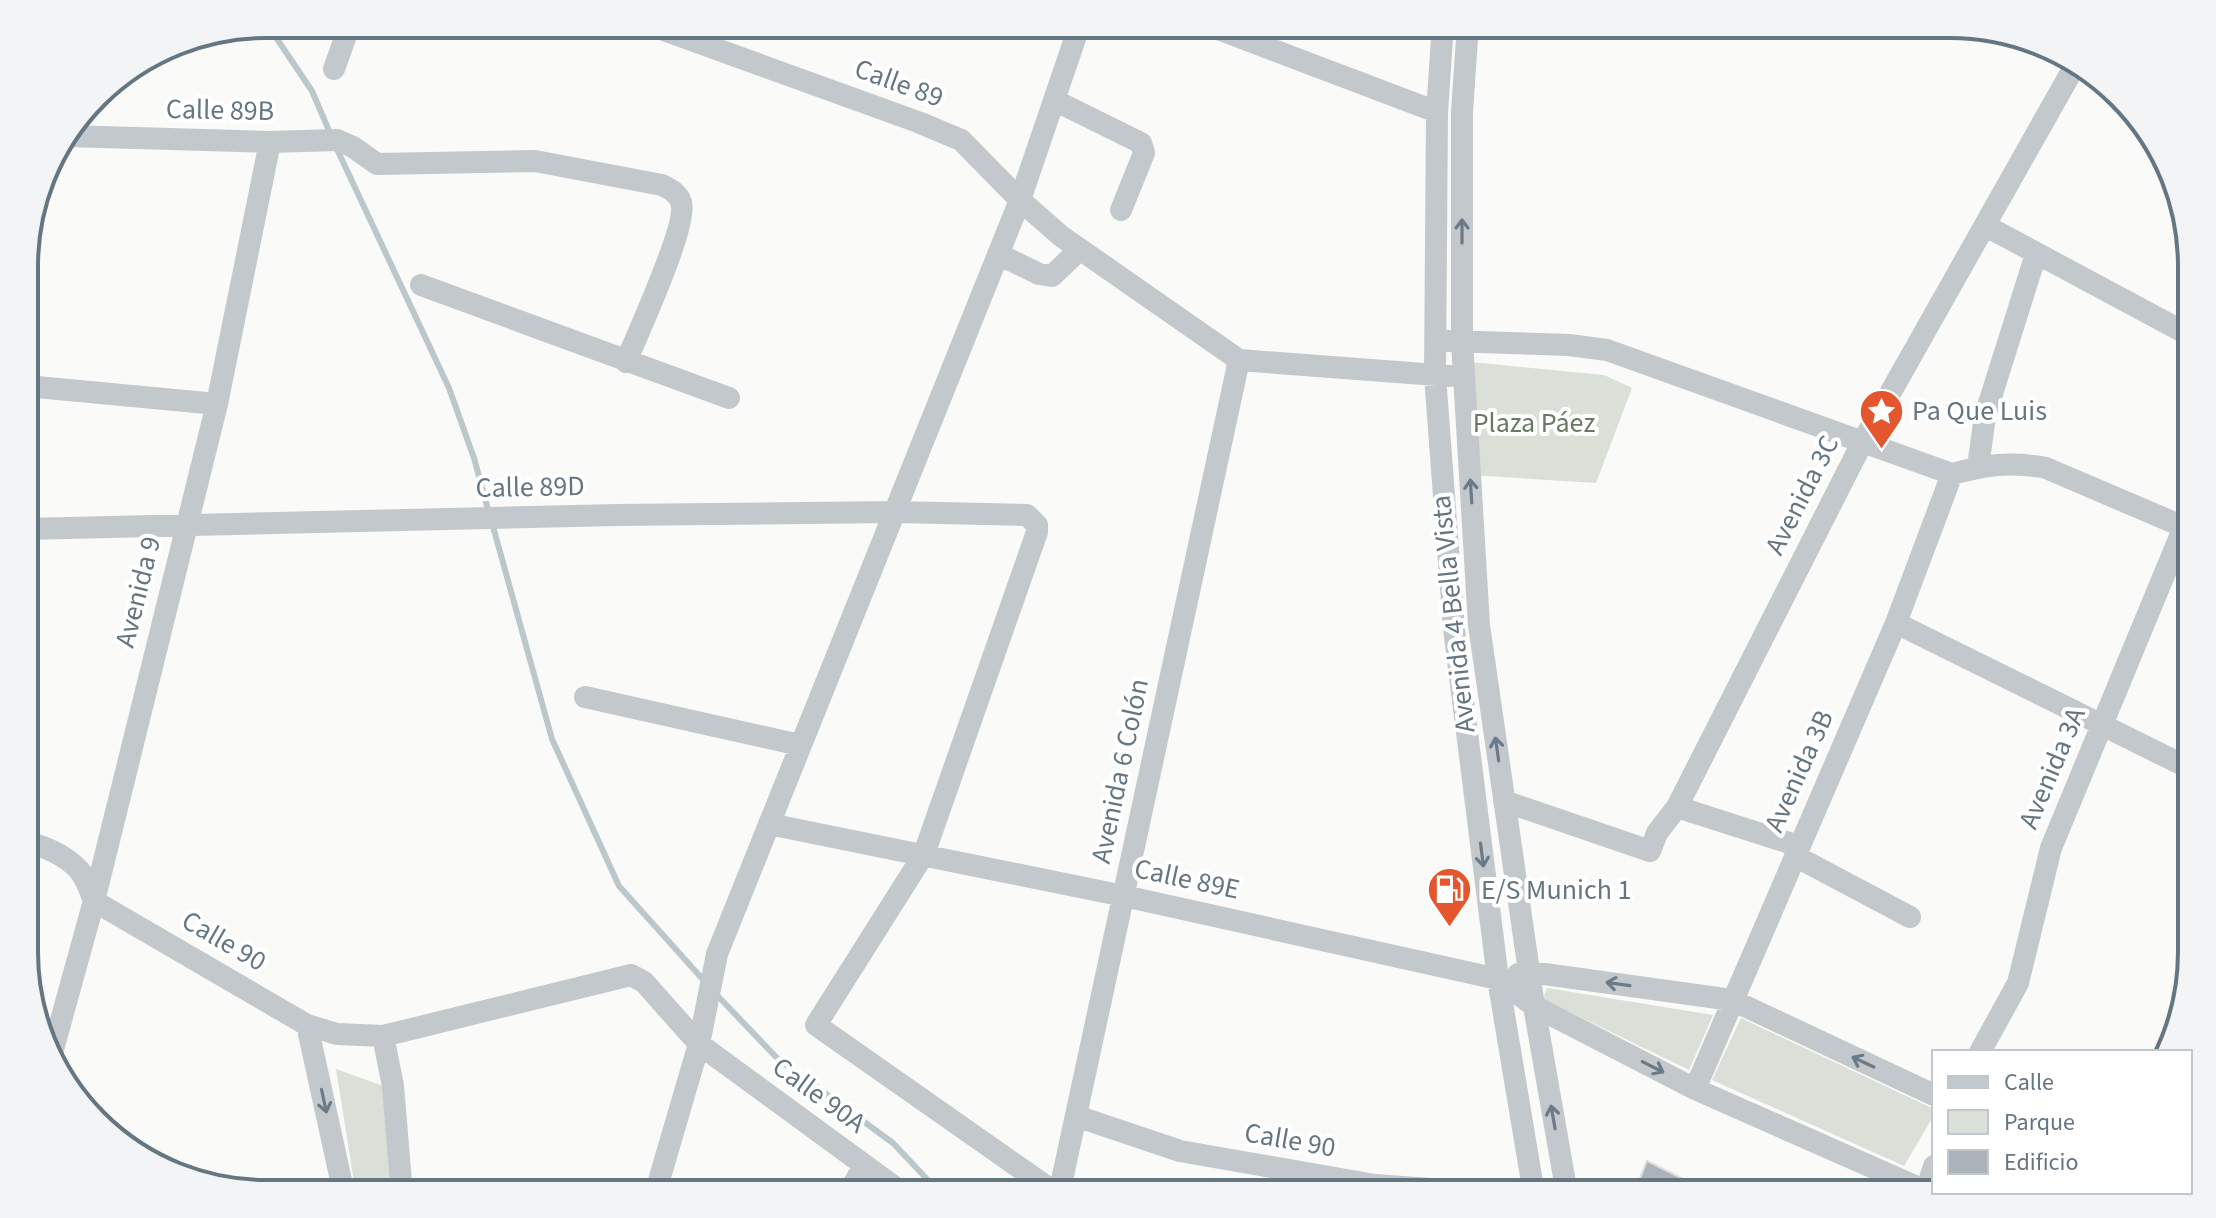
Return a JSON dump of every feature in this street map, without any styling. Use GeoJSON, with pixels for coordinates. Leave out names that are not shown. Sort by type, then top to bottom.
{"type":"FeatureCollection","features":[{"type":"Feature","properties":{"kind":"street"},"geometry":{"type":"LineString","coordinates":[[334,69],[345,38]]}},
{"type":"Feature","properties":{"kind":"street","name":"Calle 89"},"geometry":{"type":"LineString","coordinates":[[686,38],[929,125],[961,140],[1020,200],[1080,249],[1239,360]]}},
{"type":"Feature","properties":{"kind":"street"},"geometry":{"type":"LineString","coordinates":[[659,1180],[699,1044],[717,954],[1020,200],[1075,38]]}},
{"type":"Feature","properties":{"kind":"street"},"geometry":{"type":"LineString","coordinates":[[1242,38],[1437,112]]}},
{"type":"Feature","properties":{"kind":"street","name":"Avenida 4 Bella Vista"},"geometry":{"type":"LineString","coordinates":[[1442,38],[1437,112],[1435,376],[1454,629],[1498,979],[1532,1180]]}},
{"type":"Feature","properties":{"kind":"street","name":"Avenida 4 Bella Vista"},"geometry":{"type":"LineString","coordinates":[[1467,38],[1462,112],[1462,342],[1479,625],[1534,1006],[1565,1180]]}},
{"type":"Feature","properties":{"kind":"street","name":"Avenida 3C"},"geometry":{"type":"LineString","coordinates":[[1504,801],[1650,851],[1657,833],[1677,807],[1862,443],[2071,73]]}},
{"type":"Feature","properties":{"kind":"street"},"geometry":{"type":"LineString","coordinates":[[1054,100],[1141,143],[1144,153],[1121,210]]}},
{"type":"Feature","properties":{"kind":"street","name":"Calle 89B"},"geometry":{"type":"LineString","coordinates":[[79,136],[270,142],[337,140],[377,164],[535,161],[662,185],[674,192],[681,202],[680,227],[626,362]]}},
{"type":"Feature","properties":{"kind":"street","name":"Avenida 9"},"geometry":{"type":"LineString","coordinates":[[56,1040],[94,901],[217,404],[270,142]]}},
{"type":"Feature","properties":{"kind":"street"},"geometry":{"type":"LineString","coordinates":[[1986,226],[2178,329]]}},
{"type":"Feature","properties":{"kind":"street"},"geometry":{"type":"LineString","coordinates":[[998,254],[1039,274],[1052,276],[1080,249]]}},
{"type":"Feature","properties":{"kind":"street"},"geometry":{"type":"LineString","coordinates":[[1978,467],[1985,416],[2036,254]]}},
{"type":"Feature","properties":{"kind":"street"},"geometry":{"type":"LineString","coordinates":[[421,285],[729,398]]}},
{"type":"Feature","properties":{"kind":"street"},"geometry":{"type":"LineString","coordinates":[[1435,341],[1569,345],[1607,350],[1952,474],[1978,467],[2020,463],[2046,468],[2178,518]]}},
{"type":"Feature","properties":{"kind":"street"},"geometry":{"type":"LineString","coordinates":[[1239,360],[1463,376]]}},
{"type":"Feature","properties":{"kind":"street","name":"Avenida 6 Colón"},"geometry":{"type":"LineString","coordinates":[[1061,1180],[1239,360]]}},
{"type":"Feature","properties":{"kind":"street"},"geometry":{"type":"LineString","coordinates":[[38,387],[217,404]]}},
{"type":"Feature","properties":{"kind":"street","name":"Avenida 3B"},"geometry":{"type":"LineString","coordinates":[[1695,1089],[1896,623],[1952,474]]}},
{"type":"Feature","properties":{"kind":"street","name":"Calle 89D"},"geometry":{"type":"LineString","coordinates":[[38,529],[587,515],[1020,514],[1033,520],[1037,532],[924,854]]}},
{"type":"Feature","properties":{"kind":"street","name":"Avenida 3A"},"geometry":{"type":"LineString","coordinates":[[1981,1050],[2018,983],[2051,848],[2178,548]]}},
{"type":"Feature","properties":{"kind":"street"},"geometry":{"type":"LineString","coordinates":[[1896,623],[2178,762]]}},
{"type":"Feature","properties":{"kind":"street"},"geometry":{"type":"LineString","coordinates":[[585,697],[800,745]]}},
{"type":"Feature","properties":{"kind":"street"},"geometry":{"type":"LineString","coordinates":[[1677,807],[1797,851],[1910,917]]}},
{"type":"Feature","properties":{"kind":"street","name":"Calle 89E"},"geometry":{"type":"LineString","coordinates":[[769,824],[1124,896],[1498,979]]}},
{"type":"Feature","properties":{"kind":"street"},"geometry":{"type":"LineString","coordinates":[[38,844],[61,856],[81,872],[94,901]]}},
{"type":"Feature","properties":{"kind":"street"},"geometry":{"type":"LineString","coordinates":[[924,854],[816,1025],[1038,1180]]}},
{"type":"Feature","properties":{"kind":"street","name":"Calle 90"},"geometry":{"type":"LineString","coordinates":[[94,901],[307,1025],[337,1034],[383,1036],[418,1028]]}},
{"type":"Feature","properties":{"kind":"street"},"geometry":{"type":"LineString","coordinates":[[1498,979],[1530,972],[1732,1000],[1932,1094]]}},
{"type":"Feature","properties":{"kind":"street","name":"Calle 90A"},"geometry":{"type":"LineString","coordinates":[[418,1028],[631,975],[644,982],[699,1044],[885,1180]]}},
{"type":"Feature","properties":{"kind":"street"},"geometry":{"type":"LineString","coordinates":[[1498,979],[1534,1006],[1695,1089],[1901,1180]]}},
{"type":"Feature","properties":{"kind":"street"},"geometry":{"type":"LineString","coordinates":[[307,1025],[341,1180]]}},
{"type":"Feature","properties":{"kind":"street"},"geometry":{"type":"LineString","coordinates":[[383,1036],[393,1086],[401,1180]]}},
{"type":"Feature","properties":{"kind":"street","name":"Calle 90"},"geometry":{"type":"LineString","coordinates":[[1076,1116],[1180,1151],[1328,1180]]}},
{"type":"Feature","properties":{"kind":"street"},"geometry":{"type":"LineString","coordinates":[[856,1180],[864,1165]]}},
{"type":"Feature","properties":{"kind":"green space","name":"Plaza Páez"},"geometry":{"type":"Polygon","coordinates":[[[1471,362],[1604,375],[1632,388],[1596,483],[1470,475],[1471,362]]]}},
{"type":"Feature","properties":{"kind":"green space"},"geometry":{"type":"Polygon","coordinates":[[[1547,988],[1713,1015],[1689,1070],[1543,999],[1547,988]]]}},
{"type":"Feature","properties":{"kind":"green space"},"geometry":{"type":"Polygon","coordinates":[[[1741,1018],[1932,1108],[1932,1118],[1904,1166],[1712,1080],[1741,1018]]]}},
{"type":"Feature","properties":{"kind":"green space"},"geometry":{"type":"Polygon","coordinates":[[[336,1069],[389,1088],[390,1180],[354,1180],[336,1069]]]}},
{"type":"Feature","properties":{"kind":"building"},"geometry":{"type":"Polygon","coordinates":[[[1647,1161],[1685,1180],[1640,1180],[1647,1161]]]}},
{"type":"Feature","properties":{"kind":"waterway"},"geometry":{"type":"LineString","coordinates":[[276,38],[312,91],[330,133]]}},
{"type":"Feature","properties":{"kind":"waterway"},"geometry":{"type":"LineString","coordinates":[[336,147],[449,388],[474,458],[489,513]]}},
{"type":"Feature","properties":{"kind":"waterway"},"geometry":{"type":"LineString","coordinates":[[492,523],[552,739],[619,886],[707,984]]}},
{"type":"Feature","properties":{"kind":"waterway"},"geometry":{"type":"LineString","coordinates":[[714,992],[777,1058],[893,1143],[928,1180]]}},
{"type":"Feature","properties":{"kind":"place","name":"Pa Que Luis"},"geometry":{"type":"Point","coordinates":[1881,450]}},
{"type":"Feature","properties":{"kind":"place","name":"E/S Munich 1"},"geometry":{"type":"Point","coordinates":[1450,929]}}]}
